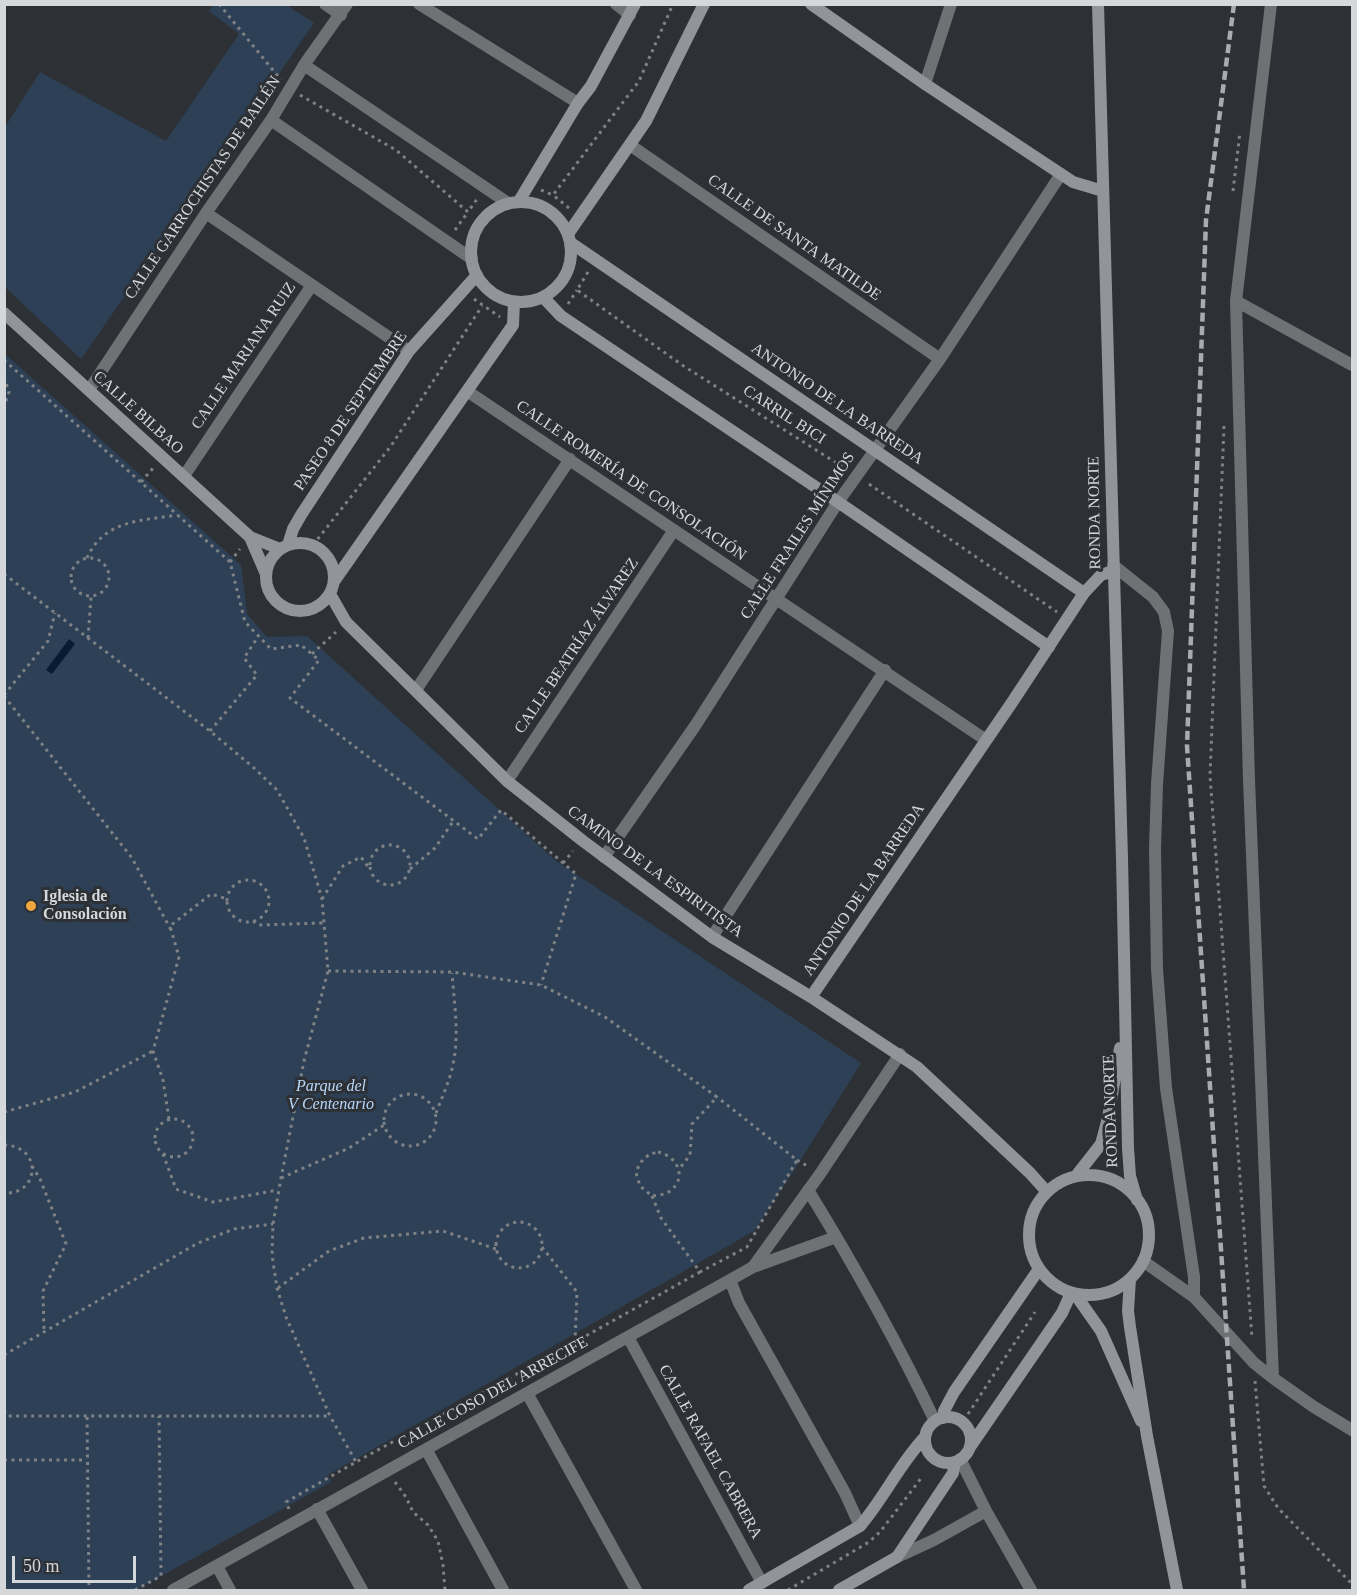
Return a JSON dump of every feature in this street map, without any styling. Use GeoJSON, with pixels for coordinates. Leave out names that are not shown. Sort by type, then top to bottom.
{"type":"FeatureCollection","features":[{"type":"Feature","properties":{"kind":"street"},"geometry":{"type":"LineString","coordinates":[[325,4],[344,10]]}},
{"type":"Feature","properties":{"kind":"street"},"geometry":{"type":"LineString","coordinates":[[419,4],[579,103]]}},
{"type":"Feature","properties":{"kind":"street"},"geometry":{"type":"LineString","coordinates":[[513,202],[591,86],[632,10],[616,4]]}},
{"type":"Feature","properties":{"kind":"street"},"geometry":{"type":"LineString","coordinates":[[569,239],[580,217],[646,121],[704,4]]}},
{"type":"Feature","properties":{"kind":"street"},"geometry":{"type":"LineString","coordinates":[[811,4],[829,10],[925,84],[1073,182],[1102,191]]}},
{"type":"Feature","properties":{"kind":"street"},"geometry":{"type":"LineString","coordinates":[[925,84],[951,4]]}},
{"type":"Feature","properties":{"kind":"street","name":"RONDA NORTE"},"geometry":{"type":"LineString","coordinates":[[1073,1294],[1094,1296],[1114,1290],[1130,1279],[1143,1261],[1148,1245],[1149,1230],[1130,1176],[1128,1148],[1109,350],[1102,191],[1098,4]]}},
{"type":"Feature","properties":{"kind":"street"},"geometry":{"type":"LineString","coordinates":[[1271,4],[1236,301],[1249,780],[1273,1378]]}},
{"type":"Feature","properties":{"kind":"street","name":"CALLE GARROCHISTAS DE BAILÉN"},"geometry":{"type":"LineString","coordinates":[[89,390],[206,213],[271,120],[304,65],[344,10]]}},
{"type":"Feature","properties":{"kind":"street"},"geometry":{"type":"LineString","coordinates":[[304,65],[486,188],[513,202]]}},
{"type":"Feature","properties":{"kind":"street"},"geometry":{"type":"LineString","coordinates":[[271,120],[472,259]]}},
{"type":"Feature","properties":{"kind":"street","name":"CALLE DE SANTA MATILDE"},"geometry":{"type":"LineString","coordinates":[[630,145],[940,358]]}},
{"type":"Feature","properties":{"kind":"street","name":"CALLE FRAILES MÍNIMOS"},"geometry":{"type":"LineString","coordinates":[[604,857],[695,726],[838,502],[940,358],[1062,174]]}},
{"type":"Feature","properties":{"kind":"street"},"geometry":{"type":"LineString","coordinates":[[513,202],[534,203],[549,210],[560,220],[569,239],[571,260],[566,275],[556,288],[543,297],[529,302],[514,302],[499,297],[486,288],[477,275],[472,259],[472,244],[480,224],[495,209],[513,202]]}},
{"type":"Feature","properties":{"kind":"street"},"geometry":{"type":"LineString","coordinates":[[206,213],[409,351]]}},
{"type":"Feature","properties":{"kind":"street","name":"ANTONIO DE LA BARREDA"},"geometry":{"type":"LineString","coordinates":[[569,239],[595,260],[1084,592]]}},
{"type":"Feature","properties":{"kind":"street","name":"PASEO 8 DE SEPTIEMBRE"},"geometry":{"type":"LineString","coordinates":[[284,547],[292,529],[409,351],[477,275]]}},
{"type":"Feature","properties":{"kind":"street","name":"CALLE MARIANA RUIZ"},"geometry":{"type":"LineString","coordinates":[[184,476],[312,285]]}},
{"type":"Feature","properties":{"kind":"street"},"geometry":{"type":"LineString","coordinates":[[543,297],[561,316],[1049,647]]}},
{"type":"Feature","properties":{"kind":"street"},"geometry":{"type":"LineString","coordinates":[[1236,301],[1353,365]]}},
{"type":"Feature","properties":{"kind":"street"},"geometry":{"type":"LineString","coordinates":[[335,580],[328,557],[313,545],[300,543],[284,547],[272,558],[266,574],[267,586],[272,597],[280,605],[299,612],[323,604],[335,580],[513,325],[514,302]]}},
{"type":"Feature","properties":{"kind":"street","name":"CALLE BILBAO"},"geometry":{"type":"LineString","coordinates":[[4,313],[250,537],[266,574]]}},
{"type":"Feature","properties":{"kind":"street","name":"CALLE ROMERÍA DE CONSOLACIÓN"},"geometry":{"type":"LineString","coordinates":[[467,391],[986,740]]}},
{"type":"Feature","properties":{"kind":"street"},"geometry":{"type":"LineString","coordinates":[[416,690],[570,459]]}},
{"type":"Feature","properties":{"kind":"street","name":"CALLE BEATRÍAZ ÁLVAREZ"},"geometry":{"type":"LineString","coordinates":[[507,781],[674,530]]}},
{"type":"Feature","properties":{"kind":"street","name":"CALLE BILBAO"},"geometry":{"type":"LineString","coordinates":[[250,537],[284,547]]}},
{"type":"Feature","properties":{"kind":"street"},"geometry":{"type":"LineString","coordinates":[[1113,568],[1153,597],[1164,612],[1168,631],[1155,838],[1157,969],[1166,1088],[1194,1277],[1194,1297]]}},
{"type":"Feature","properties":{"kind":"street","name":"ANTONIO DE LA BARREDA"},"geometry":{"type":"LineString","coordinates":[[811,997],[1084,592],[1101,575],[1113,568]]}},
{"type":"Feature","properties":{"kind":"street","name":"CAMINO DE LA ESPIRITISTA"},"geometry":{"type":"LineString","coordinates":[[330,594],[346,622],[507,781],[712,938],[811,997],[917,1066],[1022,1165],[1047,1192]]}},
{"type":"Feature","properties":{"kind":"street","name":"CAMINO DE LA ESPIRITISTA"},"geometry":{"type":"LineString","coordinates":[[317,607],[346,622]]}},
{"type":"Feature","properties":{"kind":"street"},"geometry":{"type":"LineString","coordinates":[[712,938],[885,670]]}},
{"type":"Feature","properties":{"kind":"street","name":"RONDA NORTE"},"geometry":{"type":"LineString","coordinates":[[1076,1176],[1101,1144],[1108,1118],[1124,1020]]}},
{"type":"Feature","properties":{"kind":"street"},"geometry":{"type":"LineString","coordinates":[[753,1267],[900,1054]]}},
{"type":"Feature","properties":{"kind":"street","name":"RONDA NORTE"},"geometry":{"type":"LineString","coordinates":[[1039,1269],[1032,1254],[1029,1229],[1036,1205],[1047,1192],[1065,1180],[1076,1176],[1093,1175],[1110,1179],[1125,1188],[1137,1200]]}},
{"type":"Feature","properties":{"kind":"street"},"geometry":{"type":"LineString","coordinates":[[808,1190],[939,1419]]}},
{"type":"Feature","properties":{"kind":"street","name":"CALLE COSO DEL ARRECIFE"},"geometry":{"type":"LineString","coordinates":[[173,1590],[753,1267],[836,1237]]}},
{"type":"Feature","properties":{"kind":"street"},"geometry":{"type":"LineString","coordinates":[[1143,1261],[1194,1297],[1254,1363],[1314,1407],[1353,1430]]}},
{"type":"Feature","properties":{"kind":"street"},"geometry":{"type":"LineString","coordinates":[[748,1590],[860,1526],[874,1510],[914,1449],[925,1437],[930,1426],[939,1419],[954,1392],[1039,1269],[1053,1284],[1073,1294],[1101,1331],[1148,1436]]}},
{"type":"Feature","properties":{"kind":"street"},"geometry":{"type":"LineString","coordinates":[[1130,1279],[1128,1311],[1148,1436],[1177,1590]]}},
{"type":"Feature","properties":{"kind":"street"},"geometry":{"type":"LineString","coordinates":[[730,1280],[739,1303],[845,1493],[860,1526]]}},
{"type":"Feature","properties":{"kind":"street"},"geometry":{"type":"LineString","coordinates":[[897,1557],[953,1473],[958,1461],[970,1447],[1073,1294]]}},
{"type":"Feature","properties":{"kind":"street","name":"CALLE RAFAEL CABRERA"},"geometry":{"type":"LineString","coordinates":[[628,1337],[762,1583]]}},
{"type":"Feature","properties":{"kind":"street"},"geometry":{"type":"LineString","coordinates":[[527,1392],[636,1590]]}},
{"type":"Feature","properties":{"kind":"street"},"geometry":{"type":"LineString","coordinates":[[939,1419],[957,1418],[967,1427],[971,1440],[970,1447]]}},
{"type":"Feature","properties":{"kind":"street"},"geometry":{"type":"LineString","coordinates":[[925,1437],[929,1452],[934,1458],[940,1461],[958,1461]]}},
{"type":"Feature","properties":{"kind":"street"},"geometry":{"type":"LineString","coordinates":[[426,1449],[503,1590]]}},
{"type":"Feature","properties":{"kind":"street"},"geometry":{"type":"LineString","coordinates":[[958,1461],[1031,1590]]}},
{"type":"Feature","properties":{"kind":"street"},"geometry":{"type":"LineString","coordinates":[[317,1509],[362,1590]]}},
{"type":"Feature","properties":{"kind":"street"},"geometry":{"type":"LineString","coordinates":[[838,1590],[986,1511]]}},
{"type":"Feature","properties":{"kind":"street"},"geometry":{"type":"LineString","coordinates":[[217,1566],[230,1590]]}},
{"type":"Feature","properties":{"kind":"path"},"geometry":{"type":"LineString","coordinates":[[219,4],[286,87],[396,150],[468,212]]}},
{"type":"Feature","properties":{"kind":"path"},"geometry":{"type":"LineString","coordinates":[[580,217],[553,195],[639,81],[673,4]]}},
{"type":"Feature","properties":{"kind":"path"},"geometry":{"type":"LineString","coordinates":[[1233,199],[1240,130]]}},
{"type":"Feature","properties":{"kind":"path"},"geometry":{"type":"LineString","coordinates":[[447,242],[486,188]]}},
{"type":"Feature","properties":{"kind":"path","name":"CARRIL BICI"},"geometry":{"type":"LineString","coordinates":[[595,260],[577,290],[682,365],[857,477],[1067,620]]}},
{"type":"Feature","properties":{"kind":"path"},"geometry":{"type":"LineString","coordinates":[[463,290],[482,306],[513,325]]}},
{"type":"Feature","properties":{"kind":"path"},"geometry":{"type":"LineString","coordinates":[[313,545],[391,446],[482,306]]}},
{"type":"Feature","properties":{"kind":"path"},"geometry":{"type":"LineString","coordinates":[[4,360],[230,562],[244,622],[258,637],[271,649],[301,645],[319,660],[290,698],[478,838],[501,810],[576,874],[541,985]]}},
{"type":"Feature","properties":{"kind":"path"},"geometry":{"type":"LineString","coordinates":[[4,377],[9,392],[4,406]]}},
{"type":"Feature","properties":{"kind":"path"},"geometry":{"type":"LineString","coordinates":[[1224,422],[1210,776],[1264,1486],[1278,1508],[1353,1584]]}},
{"type":"Feature","properties":{"kind":"path"},"geometry":{"type":"LineString","coordinates":[[141,482],[163,457]]}},
{"type":"Feature","properties":{"kind":"path"},"geometry":{"type":"LineString","coordinates":[[87,558],[100,561],[109,573],[107,587],[101,594],[91,597],[76,591],[71,579],[75,565],[87,558],[94,543],[119,525],[177,514]]}},
{"type":"Feature","properties":{"kind":"path"},"geometry":{"type":"LineString","coordinates":[[4,574],[255,768],[277,790],[303,838],[322,899],[328,970],[304,1061],[281,1178],[273,1224],[272,1255],[277,1288],[286,1317],[330,1416],[356,1461]]}},
{"type":"Feature","properties":{"kind":"path"},"geometry":{"type":"LineString","coordinates":[[88,638],[91,597]]}},
{"type":"Feature","properties":{"kind":"path"},"geometry":{"type":"LineString","coordinates":[[55,613],[48,641],[4,695],[132,858],[171,930],[179,957],[153,1052],[163,1080],[169,1119]]}},
{"type":"Feature","properties":{"kind":"path"},"geometry":{"type":"LineString","coordinates":[[311,654],[346,622]]}},
{"type":"Feature","properties":{"kind":"path"},"geometry":{"type":"LineString","coordinates":[[210,731],[257,675],[244,658],[258,637]]}},
{"type":"Feature","properties":{"kind":"path"},"geometry":{"type":"LineString","coordinates":[[322,899],[343,866],[362,857],[375,879],[389,885],[402,881],[409,870],[435,848],[454,820]]}},
{"type":"Feature","properties":{"kind":"path"},"geometry":{"type":"LineString","coordinates":[[370,869],[372,856],[376,851],[386,846],[393,846],[403,850],[407,855],[409,870]]}},
{"type":"Feature","properties":{"kind":"path"},"geometry":{"type":"LineString","coordinates":[[247,880],[254,881],[262,886],[268,898],[268,906],[263,915],[254,921],[245,921],[232,914],[227,899],[232,887],[237,883],[247,880]]}},
{"type":"Feature","properties":{"kind":"path"},"geometry":{"type":"LineString","coordinates":[[171,930],[170,926],[211,894],[227,899]]}},
{"type":"Feature","properties":{"kind":"path"},"geometry":{"type":"LineString","coordinates":[[254,921],[259,925],[268,926],[323,923]]}},
{"type":"Feature","properties":{"kind":"path"},"geometry":{"type":"LineString","coordinates":[[296,1521],[286,1503],[356,1461],[747,1247],[797,1160],[717,1097],[605,1017],[541,985],[452,972],[328,970]]}},
{"type":"Feature","properties":{"kind":"path"},"geometry":{"type":"LineString","coordinates":[[435,1114],[454,1059],[456,1036],[452,972]]}},
{"type":"Feature","properties":{"kind":"path"},"geometry":{"type":"LineString","coordinates":[[4,1112],[75,1092],[153,1052]]}},
{"type":"Feature","properties":{"kind":"path"},"geometry":{"type":"LineString","coordinates":[[409,1094],[426,1099],[435,1114],[435,1125],[431,1134],[424,1142],[415,1145],[405,1145],[395,1141],[388,1134],[384,1125],[384,1116],[392,1100],[400,1095],[409,1094]]}},
{"type":"Feature","properties":{"kind":"path"},"geometry":{"type":"LineString","coordinates":[[652,1196],[670,1192],[677,1184],[680,1168],[690,1155],[692,1124],[717,1097]]}},
{"type":"Feature","properties":{"kind":"path"},"geometry":{"type":"LineString","coordinates":[[163,1154],[170,1157],[183,1155],[190,1147],[193,1135],[182,1120],[169,1119],[159,1125],[155,1138],[176,1189],[213,1202],[279,1190]]}},
{"type":"Feature","properties":{"kind":"path"},"geometry":{"type":"LineString","coordinates":[[281,1178],[349,1148],[384,1125]]}},
{"type":"Feature","properties":{"kind":"path"},"geometry":{"type":"LineString","coordinates":[[4,1144],[17,1146],[25,1151],[40,1179],[66,1244],[43,1291],[44,1331]]}},
{"type":"Feature","properties":{"kind":"path"},"geometry":{"type":"LineString","coordinates":[[680,1168],[670,1156],[650,1154],[643,1158],[636,1173],[637,1180],[640,1186],[652,1196],[661,1218],[700,1272]]}},
{"type":"Feature","properties":{"kind":"path"},"geometry":{"type":"LineString","coordinates":[[4,1193],[13,1194],[21,1190],[29,1182],[32,1166]]}},
{"type":"Feature","properties":{"kind":"path"},"geometry":{"type":"LineString","coordinates":[[515,1222],[527,1223],[537,1230],[542,1241],[542,1248],[535,1262],[520,1268],[504,1263],[496,1249],[500,1232],[504,1227],[515,1222]]}},
{"type":"Feature","properties":{"kind":"path"},"geometry":{"type":"LineString","coordinates":[[4,1355],[198,1243],[234,1229],[273,1224]]}},
{"type":"Feature","properties":{"kind":"path"},"geometry":{"type":"LineString","coordinates":[[277,1288],[329,1251],[364,1238],[443,1231],[496,1249]]}},
{"type":"Feature","properties":{"kind":"path"},"geometry":{"type":"LineString","coordinates":[[542,1248],[577,1292],[575,1342]]}},
{"type":"Feature","properties":{"kind":"path"},"geometry":{"type":"LineString","coordinates":[[968,1414],[1035,1312]]}},
{"type":"Feature","properties":{"kind":"path"},"geometry":{"type":"LineString","coordinates":[[4,1411],[7,1416],[330,1416]]}},
{"type":"Feature","properties":{"kind":"path"},"geometry":{"type":"LineString","coordinates":[[135,1590],[161,1576],[159,1416]]}},
{"type":"Feature","properties":{"kind":"path"},"geometry":{"type":"LineString","coordinates":[[87,1417],[89,1590]]}},
{"type":"Feature","properties":{"kind":"path"},"geometry":{"type":"LineString","coordinates":[[4,1460],[86,1460]]}},
{"type":"Feature","properties":{"kind":"path"},"geometry":{"type":"LineString","coordinates":[[388,1470],[413,1512],[434,1532],[441,1552],[445,1590]]}},
{"type":"Feature","properties":{"kind":"green space"},"geometry":{"type":"Polygon","coordinates":[[[212,5],[287,5],[314,23],[81,359],[5,287],[5,127],[40,72],[166,141],[239,34],[209,11],[212,5]]]}},
{"type":"Feature","properties":{"kind":"green space","name":"Parque del V Centenario"},"geometry":{"type":"Polygon","coordinates":[[[5,354],[241,565],[247,614],[267,637],[307,636],[556,861],[861,1063],[754,1231],[328,1475],[331,1482],[136,1590],[5,1590],[5,354]]]}},
{"type":"Feature","properties":{"kind":"shaded area"},"geometry":{"type":"Polygon","coordinates":[[[69,639],[75,644],[52,674],[46,670],[69,639]]]}},
{"type":"Feature","properties":{"kind":"railway"},"geometry":{"type":"LineString","coordinates":[[1234,4],[1206,220],[1187,746],[1244,1590]]}},
{"type":"Feature","properties":{"kind":"place","name":"Iglesia de Consolación"},"geometry":{"type":"Point","coordinates":[31,906]}}]}
